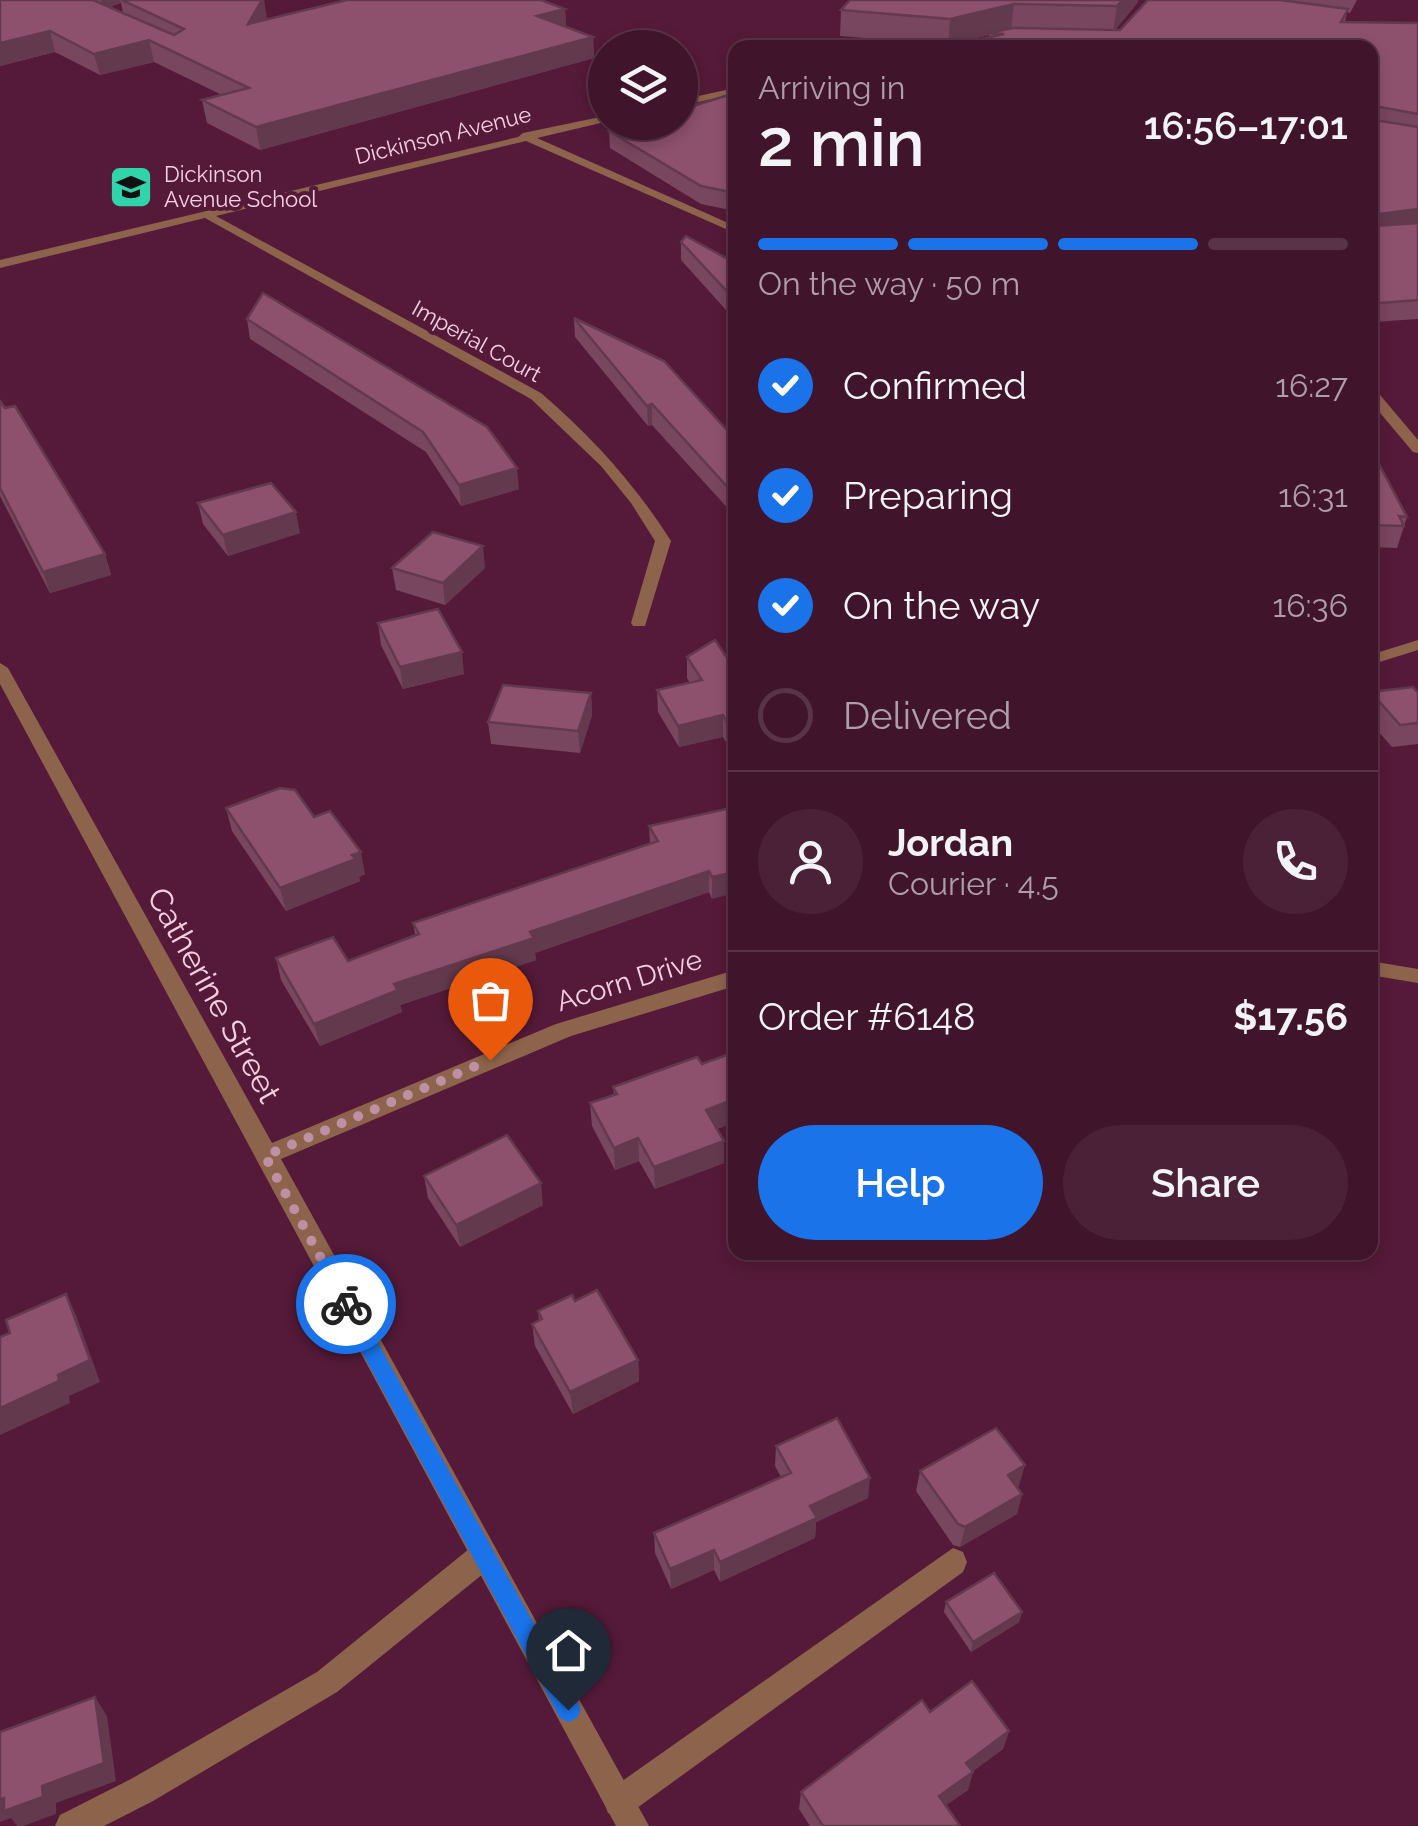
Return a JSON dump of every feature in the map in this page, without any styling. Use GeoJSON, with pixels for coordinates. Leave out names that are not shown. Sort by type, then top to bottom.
{"type":"FeatureCollection","features":[{"type":"Feature","properties":{"kind":"street"},"geometry":{"type":"LineString","coordinates":[[698,99],[728,93]]}},
{"type":"Feature","properties":{"kind":"street","name":"Dickinson Avenue"},"geometry":{"type":"LineString","coordinates":[[0,264],[588,122]]}},
{"type":"Feature","properties":{"kind":"street"},"geometry":{"type":"LineString","coordinates":[[523,136],[728,227]]}},
{"type":"Feature","properties":{"kind":"street","name":"Imperial Court"},"geometry":{"type":"LineString","coordinates":[[205,214],[536,396],[578,431],[638,496],[663,541],[639,624]]}},
{"type":"Feature","properties":{"kind":"street"},"geometry":{"type":"LineString","coordinates":[[1378,401],[1418,448]]}},
{"type":"Feature","properties":{"kind":"street"},"geometry":{"type":"LineString","coordinates":[[1378,658],[1418,645]]}},
{"type":"Feature","properties":{"kind":"street","name":"Catherine Street"},"geometry":{"type":"LineString","coordinates":[[0,668],[626,1814]]}},
{"type":"Feature","properties":{"kind":"street"},"geometry":{"type":"LineString","coordinates":[[1378,969],[1418,976]]}},
{"type":"Feature","properties":{"kind":"street","name":"Acorn Drive"},"geometry":{"type":"LineString","coordinates":[[265,1156],[564,1030],[728,980]]}},
{"type":"Feature","properties":{"kind":"street"},"geometry":{"type":"LineString","coordinates":[[71,1826],[142,1790],[326,1682],[484,1555]]}},
{"type":"Feature","properties":{"kind":"street"},"geometry":{"type":"LineString","coordinates":[[626,1814],[953,1562]]}},
{"type":"Feature","properties":{"kind":"building"},"geometry":{"type":"Polygon","coordinates":[[[0,0],[93,0],[174,35],[184,29],[122,0],[262,0],[248,24],[347,0],[541,0],[565,9],[537,16],[588,35],[588,38],[256,127],[202,100],[249,88],[149,40],[94,54],[50,31],[0,43],[0,0]]]}},
{"type":"Feature","properties":{"kind":"building"},"geometry":{"type":"Polygon","coordinates":[[[850,0],[1123,0],[1117,6],[1014,4],[950,19],[841,10],[850,0]]]}},
{"type":"Feature","properties":{"kind":"building"},"geometry":{"type":"Polygon","coordinates":[[[1148,0],[1280,0],[1348,9],[1341,22],[1418,23],[1418,114],[1378,107],[1378,40],[977,40],[1013,28],[1120,30],[1148,0]]]}},
{"type":"Feature","properties":{"kind":"building"},"geometry":{"type":"Polygon","coordinates":[[[728,95],[728,192],[701,186],[624,140],[698,140],[698,104],[728,95]]]}},
{"type":"Feature","properties":{"kind":"building"},"geometry":{"type":"Polygon","coordinates":[[[1378,121],[1418,127],[1418,209],[1378,214],[1378,121]]]}},
{"type":"Feature","properties":{"kind":"building"},"geometry":{"type":"Polygon","coordinates":[[[1418,223],[1418,300],[1380,303],[1378,226],[1418,223]]]}},
{"type":"Feature","properties":{"kind":"building"},"geometry":{"type":"Polygon","coordinates":[[[686,236],[728,259],[728,292],[681,242],[686,236]]]}},
{"type":"Feature","properties":{"kind":"building"},"geometry":{"type":"Polygon","coordinates":[[[263,293],[487,427],[517,468],[459,485],[423,432],[247,319],[263,293]]]}},
{"type":"Feature","properties":{"kind":"building"},"geometry":{"type":"Polygon","coordinates":[[[574,318],[664,361],[728,431],[728,488],[652,404],[647,406],[574,318]]]}},
{"type":"Feature","properties":{"kind":"building"},"geometry":{"type":"Polygon","coordinates":[[[0,401],[5,408],[15,406],[105,554],[43,572],[0,488],[0,401]]]}},
{"type":"Feature","properties":{"kind":"building"},"geometry":{"type":"Polygon","coordinates":[[[1378,462],[1407,517],[1399,516],[1404,526],[1378,525],[1378,462]]]}},
{"type":"Feature","properties":{"kind":"building"},"geometry":{"type":"Polygon","coordinates":[[[271,483],[296,512],[223,535],[198,503],[271,483]]]}},
{"type":"Feature","properties":{"kind":"building"},"geometry":{"type":"Polygon","coordinates":[[[433,532],[483,546],[443,583],[392,568],[433,532]]]}},
{"type":"Feature","properties":{"kind":"building"},"geometry":{"type":"Polygon","coordinates":[[[438,609],[462,652],[400,667],[378,623],[438,609]]]}},
{"type":"Feature","properties":{"kind":"building"},"geometry":{"type":"Polygon","coordinates":[[[715,640],[728,660],[728,723],[723,715],[678,726],[657,690],[702,680],[687,657],[715,640]]]}},
{"type":"Feature","properties":{"kind":"building"},"geometry":{"type":"Polygon","coordinates":[[[503,685],[591,693],[578,731],[488,722],[503,685]]]}},
{"type":"Feature","properties":{"kind":"building"},"geometry":{"type":"Polygon","coordinates":[[[1413,687],[1418,693],[1418,723],[1400,725],[1378,700],[1378,691],[1413,687]]]}},
{"type":"Feature","properties":{"kind":"building"},"geometry":{"type":"Polygon","coordinates":[[[280,788],[295,790],[314,817],[330,811],[361,852],[352,855],[356,859],[280,888],[226,808],[280,788]]]}},
{"type":"Feature","properties":{"kind":"building"},"geometry":{"type":"Polygon","coordinates":[[[728,809],[728,874],[712,877],[709,871],[530,932],[534,938],[394,984],[398,990],[314,1024],[276,958],[333,937],[348,961],[419,934],[413,923],[658,841],[649,826],[728,809]]]}},
{"type":"Feature","properties":{"kind":"building"},"geometry":{"type":"Polygon","coordinates":[[[728,1055],[728,1102],[706,1110],[724,1141],[654,1167],[638,1138],[614,1148],[590,1103],[617,1094],[613,1087],[697,1057],[702,1064],[728,1055]]]}},
{"type":"Feature","properties":{"kind":"building"},"geometry":{"type":"Polygon","coordinates":[[[507,1135],[541,1183],[456,1225],[424,1176],[507,1135]]]}},
{"type":"Feature","properties":{"kind":"building"},"geometry":{"type":"Polygon","coordinates":[[[597,1290],[638,1360],[570,1392],[532,1324],[542,1319],[538,1311],[572,1295],[575,1301],[597,1290]]]}},
{"type":"Feature","properties":{"kind":"building"},"geometry":{"type":"Polygon","coordinates":[[[66,1294],[90,1360],[58,1375],[59,1381],[0,1408],[0,1337],[10,1333],[6,1320],[66,1294]]]}},
{"type":"Feature","properties":{"kind":"building"},"geometry":{"type":"Polygon","coordinates":[[[837,1418],[870,1478],[810,1506],[817,1518],[720,1562],[714,1550],[670,1569],[654,1533],[791,1473],[776,1446],[837,1418]]]}},
{"type":"Feature","properties":{"kind":"building"},"geometry":{"type":"Polygon","coordinates":[[[996,1428],[1025,1465],[1008,1475],[1022,1494],[965,1527],[958,1524],[920,1471],[996,1428]]]}},
{"type":"Feature","properties":{"kind":"building"},"geometry":{"type":"Polygon","coordinates":[[[994,1573],[1022,1612],[973,1642],[946,1602],[994,1573]]]}},
{"type":"Feature","properties":{"kind":"building"},"geometry":{"type":"Polygon","coordinates":[[[972,1681],[1009,1731],[966,1763],[973,1772],[939,1796],[960,1826],[823,1826],[801,1792],[922,1700],[930,1712],[972,1681]]]}},
{"type":"Feature","properties":{"kind":"building"},"geometry":{"type":"Polygon","coordinates":[[[95,1697],[104,1763],[42,1786],[43,1797],[4,1811],[4,1798],[0,1800],[0,1732],[95,1697]]]}},
{"type":"Feature","properties":{"kind":"way so far"},"geometry":{"type":"LineString","coordinates":[[346,1304],[265,1156],[490,1060]]}},
{"type":"Feature","properties":{"kind":"place","name":"Dickinson Avenue School"},"geometry":{"type":"Point","coordinates":[131,187]}},
{"type":"Feature","properties":{"kind":"route"},"geometry":{"type":"LineString","coordinates":[[346,1304],[568,1710]]}}]}
